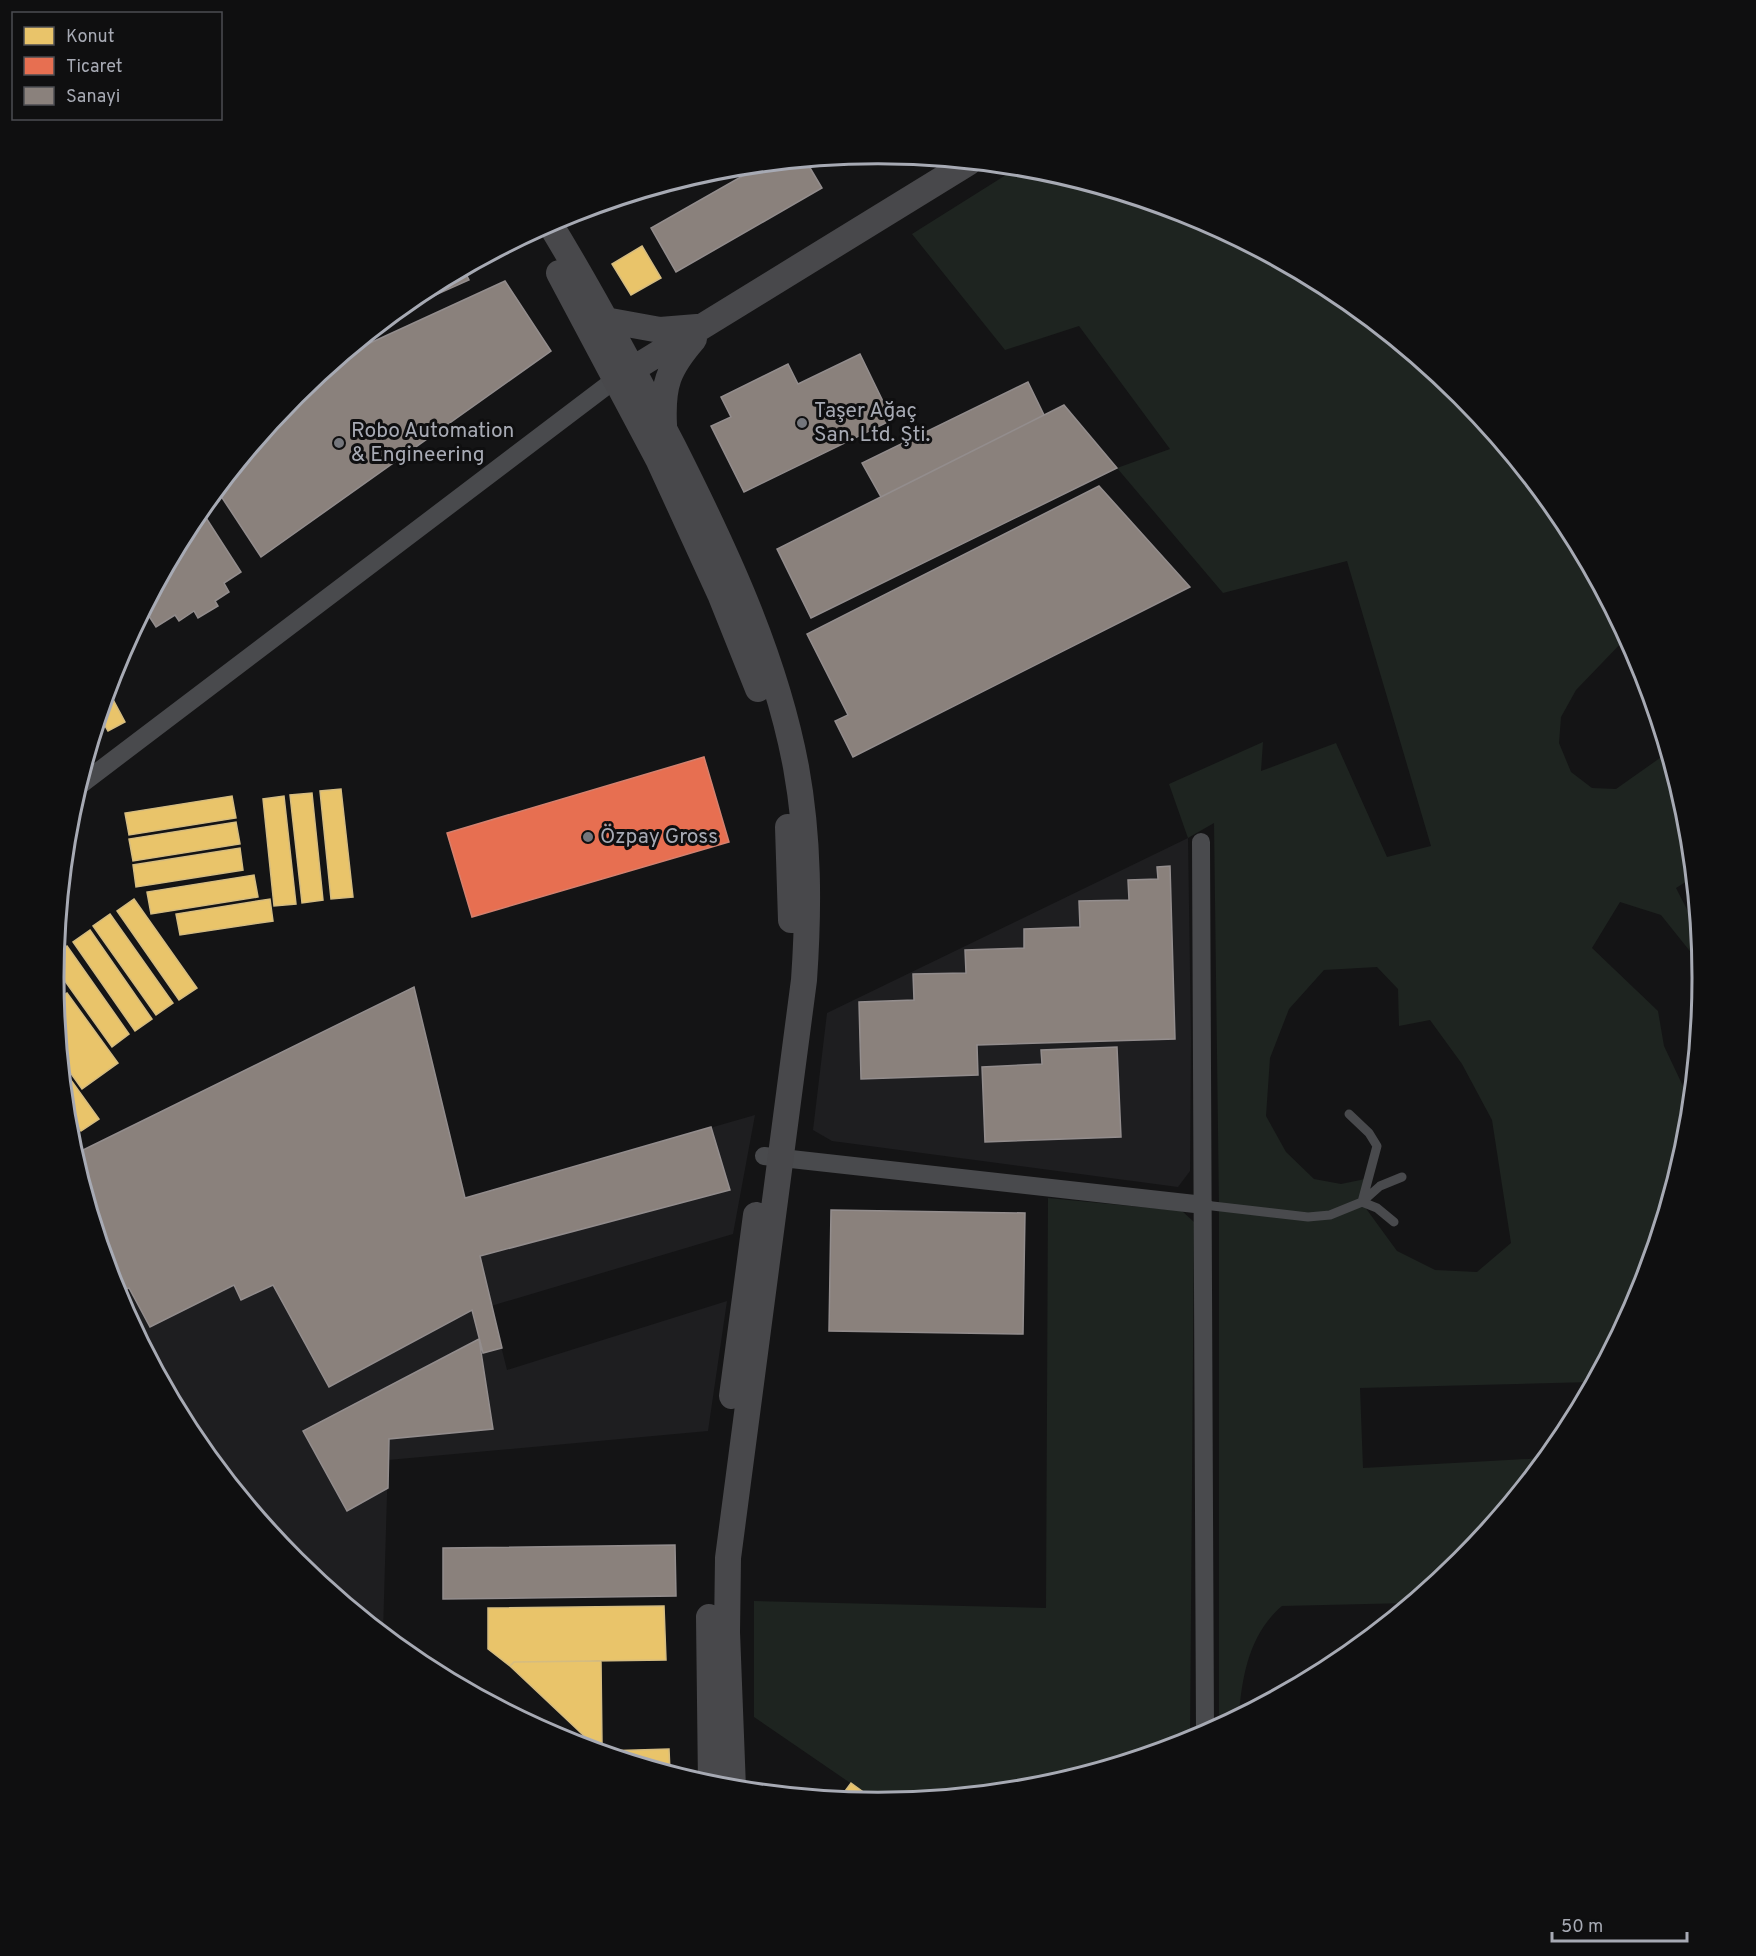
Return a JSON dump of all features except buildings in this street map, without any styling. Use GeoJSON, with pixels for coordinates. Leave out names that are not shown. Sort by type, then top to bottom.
{"type":"FeatureCollection","features":[{"type":"Feature","properties":{"kind":"main road"},"geometry":{"type":"LineString","coordinates":[[625,374],[959,169]]}},
{"type":"Feature","properties":{"kind":"main road"},"geometry":{"type":"LineString","coordinates":[[554,232],[606,320],[659,461],[720,594],[759,692],[780,774],[790,851],[791,932],[772,1157],[728,1558],[727,1632],[733,1778]]}},
{"type":"Feature","properties":{"kind":"main road"},"geometry":{"type":"LineString","coordinates":[[538,239],[625,374],[664,430],[709,518],[741,591],[774,685],[800,790],[808,862],[808,928],[802,990],[772,1157],[713,1540],[709,1620],[711,1774]]}},
{"type":"Feature","properties":{"kind":"main road"},"geometry":{"type":"LineString","coordinates":[[606,320],[660,330],[703,327]]}},
{"type":"Feature","properties":{"kind":"main road"},"geometry":{"type":"LineString","coordinates":[[664,430],[664,389],[668,375],[678,357],[703,327]]}},
{"type":"Feature","properties":{"kind":"street"},"geometry":{"type":"LineString","coordinates":[[89,778],[625,374]]}},
{"type":"Feature","properties":{"kind":"street"},"geometry":{"type":"LineString","coordinates":[[1201,842],[1205,1723]]}},
{"type":"Feature","properties":{"kind":"street"},"geometry":{"type":"LineString","coordinates":[[772,1157],[1204,1205]]}},
{"type":"Feature","properties":{"kind":"lane"},"geometry":{"type":"LineString","coordinates":[[1349,1114],[1369,1133],[1377,1146],[1362,1202]]}},
{"type":"Feature","properties":{"kind":"lane"},"geometry":{"type":"LineString","coordinates":[[1204,1205],[1308,1217],[1330,1215],[1362,1202],[1380,1186],[1402,1178]]}},
{"type":"Feature","properties":{"kind":"lane"},"geometry":{"type":"LineString","coordinates":[[1362,1202],[1377,1208],[1394,1222]]}},
{"type":"Feature","properties":{"kind":"shaded area"},"geometry":{"type":"Polygon","coordinates":[[[1006,175],[1089,192],[1189,226],[1285,273],[1373,333],[1414,366],[1490,442],[1554,526],[1583,571],[1620,644],[1576,690],[1561,717],[1559,743],[1571,772],[1592,788],[1616,789],[1661,757],[1676,819],[1685,872],[1686,882],[1676,888],[1689,913],[1691,953],[1661,915],[1620,902],[1592,948],[1658,1011],[1664,1046],[1684,1089],[1664,1189],[1648,1239],[1630,1289],[1584,1382],[1360,1388],[1363,1468],[1533,1459],[1490,1514],[1453,1553],[1398,1603],[1282,1606],[1262,1629],[1255,1642],[1245,1670],[1240,1707],[1220,1716],[1219,1207],[1214,823],[1188,838],[1169,784],[1263,742],[1261,771],[1336,743],[1387,857],[1431,846],[1347,561],[1223,593],[1117,468],[1170,449],[1079,326],[1005,350],[912,234],[1006,175]],[[1377,967],[1324,970],[1289,1009],[1270,1058],[1266,1116],[1286,1152],[1314,1179],[1341,1184],[1370,1178],[1362,1203],[1397,1251],[1435,1270],[1477,1272],[1511,1243],[1492,1120],[1462,1064],[1430,1020],[1399,1026],[1398,989],[1377,967]]]}},
{"type":"Feature","properties":{"kind":"shaded area"},"geometry":{"type":"Polygon","coordinates":[[[1188,838],[1190,1171],[1178,1187],[832,1141],[813,1130],[827,1013],[1188,838]]]}},
{"type":"Feature","properties":{"kind":"shaded area"},"geometry":{"type":"Polygon","coordinates":[[[414,987],[466,1198],[755,1115],[733,1234],[491,1306],[507,1370],[727,1301],[708,1431],[388,1460],[383,1623],[342,1590],[266,1514],[202,1430],[173,1385],[126,1289],[92,1189],[83,1150],[414,987]]]}},
{"type":"Feature","properties":{"kind":"shaded area"},"geometry":{"type":"Polygon","coordinates":[[[1048,1198],[1182,1211],[1194,1222],[1190,1730],[1089,1764],[1037,1776],[984,1785],[878,1792],[863,1791],[754,1717],[754,1601],[1046,1608],[1048,1198]]]}},
{"type":"Feature","properties":{"kind":"place","name":"Taşer Ağaç San. Ltd. Şti."},"geometry":{"type":"Point","coordinates":[802,423]}},
{"type":"Feature","properties":{"kind":"place","name":"Robo Automation & Engineering"},"geometry":{"type":"Point","coordinates":[339,443]}},
{"type":"Feature","properties":{"kind":"place","name":"Özpay Gross"},"geometry":{"type":"Point","coordinates":[588,837]}}]}
